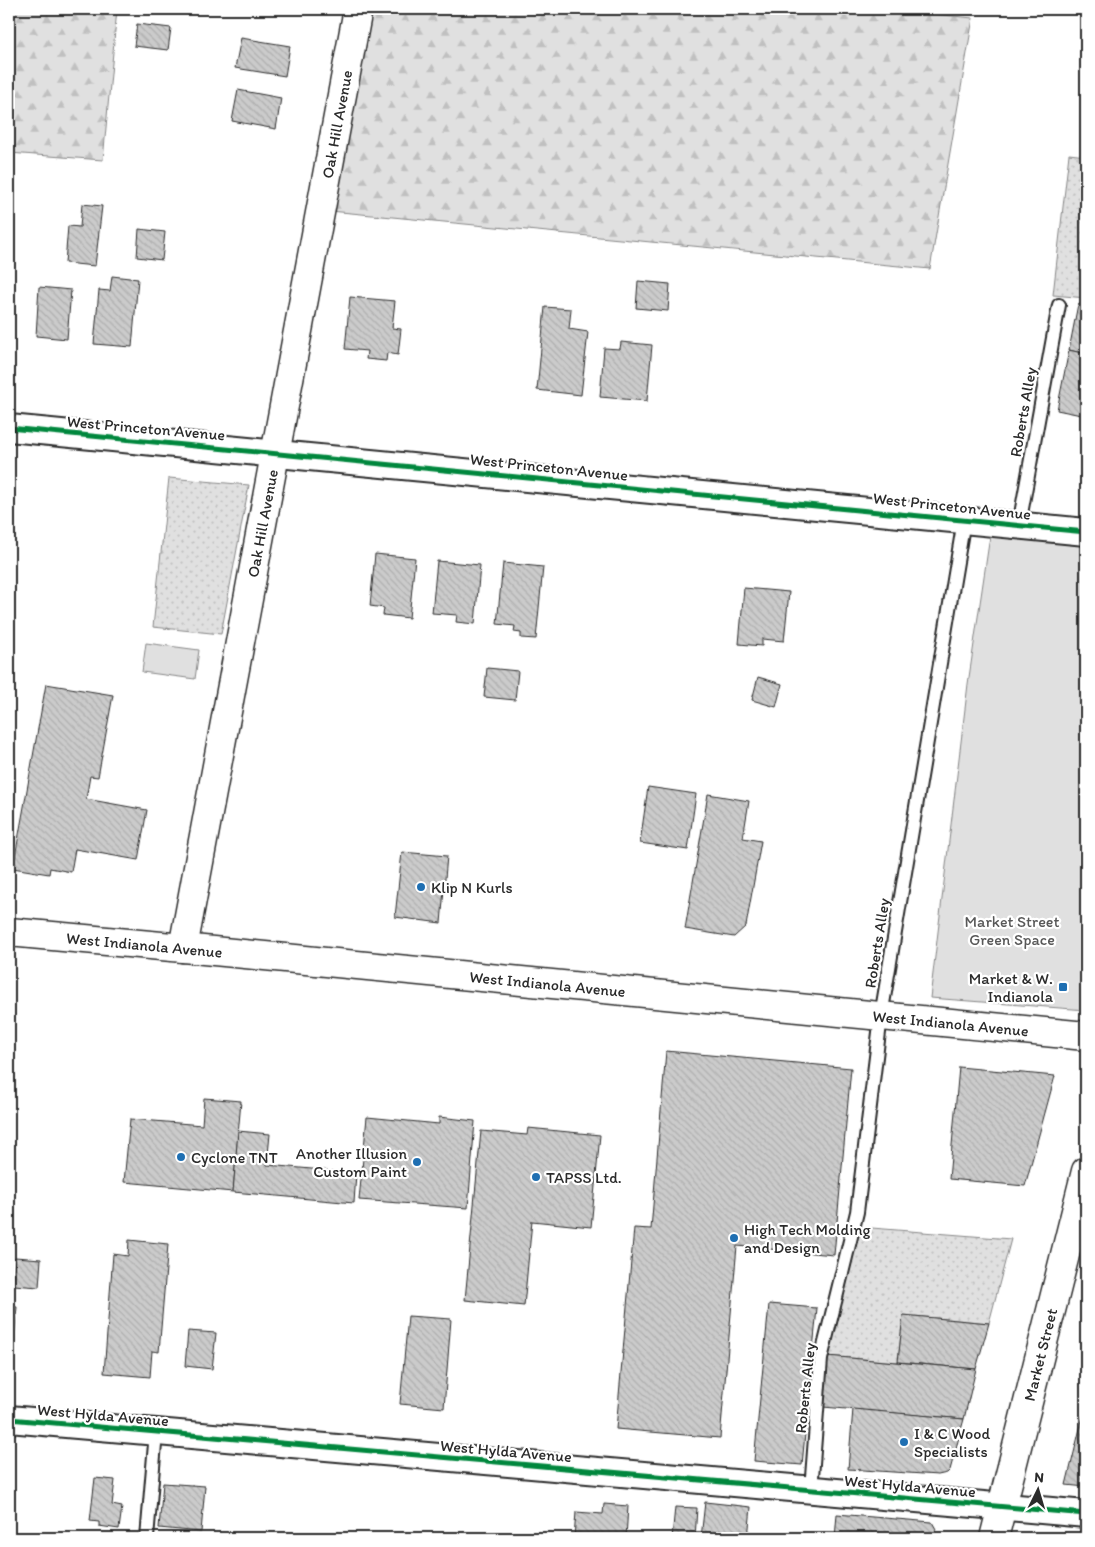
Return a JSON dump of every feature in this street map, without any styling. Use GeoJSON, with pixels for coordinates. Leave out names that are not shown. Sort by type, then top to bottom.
{"type":"FeatureCollection","features":[{"type":"Feature","properties":{"kind":"main road","name":"Oak Hill Avenue"},"geometry":{"type":"LineString","coordinates":[[183,948],[358,9]]}},
{"type":"Feature","properties":{"kind":"main road","name":"West Indianola Avenue"},"geometry":{"type":"LineString","coordinates":[[9,932],[1086,1036]]}},
{"type":"Feature","properties":{"kind":"main road","name":"Market Street"},"geometry":{"type":"LineString","coordinates":[[994,1538],[1086,1171]]}},
{"type":"Feature","properties":{"kind":"street","name":"West Princeton Avenue"},"geometry":{"type":"LineString","coordinates":[[9,428],[1086,532]]}},
{"type":"Feature","properties":{"kind":"street","name":"West Hylda Avenue"},"geometry":{"type":"LineString","coordinates":[[9,1419],[1086,1514]]}},
{"type":"Feature","properties":{"kind":"lane","name":"Roberts Alley"},"geometry":{"type":"LineString","coordinates":[[1019,525],[1059,304]]}},
{"type":"Feature","properties":{"kind":"lane","name":"Roberts Alley"},"geometry":{"type":"LineString","coordinates":[[811,1490],[821,1359],[857,1212],[881,1016],[964,520]]}},
{"type":"Feature","properties":{"kind":"lane"},"geometry":{"type":"LineString","coordinates":[[147,1538],[156,1432]]}},
{"type":"Feature","properties":{"kind":"green space"},"geometry":{"type":"Polygon","coordinates":[[[9,9],[117,9],[103,160],[9,153],[9,9]]]}},
{"type":"Feature","properties":{"kind":"green space"},"geometry":{"type":"Polygon","coordinates":[[[358,9],[506,9],[547,13],[548,9],[882,9],[973,18],[930,269],[320,210],[358,9]]]}},
{"type":"Feature","properties":{"kind":"green space"},"geometry":{"type":"Polygon","coordinates":[[[1069,154],[1086,156],[1086,298],[1053,295],[1069,154]]]}},
{"type":"Feature","properties":{"kind":"green space"},"geometry":{"type":"Polygon","coordinates":[[[169,478],[249,485],[221,634],[153,627],[169,478]]]}},
{"type":"Feature","properties":{"kind":"green space","name":"Market Street Green Space"},"geometry":{"type":"Polygon","coordinates":[[[990,536],[1086,546],[1086,1010],[930,998],[968,684],[990,536]]]}},
{"type":"Feature","properties":{"kind":"green space"},"geometry":{"type":"Polygon","coordinates":[[[146,643],[199,650],[195,679],[142,672],[146,643]]]}},
{"type":"Feature","properties":{"kind":"green space"},"geometry":{"type":"Polygon","coordinates":[[[859,1227],[1011,1239],[989,1323],[903,1315],[898,1362],[827,1356],[859,1227]]]}},
{"type":"Feature","properties":{"kind":"building"},"geometry":{"type":"Polygon","coordinates":[[[137,24],[171,28],[168,50],[134,46],[137,24]]]}},
{"type":"Feature","properties":{"kind":"building"},"geometry":{"type":"Polygon","coordinates":[[[241,38],[290,46],[285,76],[235,68],[241,38]]]}},
{"type":"Feature","properties":{"kind":"building"},"geometry":{"type":"Polygon","coordinates":[[[238,90],[281,98],[276,129],[232,121],[238,90]]]}},
{"type":"Feature","properties":{"kind":"building"},"geometry":{"type":"Polygon","coordinates":[[[82,204],[102,206],[95,266],[65,263],[68,226],[80,227],[82,204]]]}},
{"type":"Feature","properties":{"kind":"building"},"geometry":{"type":"Polygon","coordinates":[[[139,229],[165,232],[162,260],[137,257],[139,229]]]}},
{"type":"Feature","properties":{"kind":"building"},"geometry":{"type":"Polygon","coordinates":[[[112,276],[138,279],[132,347],[94,344],[99,290],[110,291],[112,276]]]}},
{"type":"Feature","properties":{"kind":"building"},"geometry":{"type":"Polygon","coordinates":[[[638,281],[670,284],[668,311],[636,308],[638,281]]]}},
{"type":"Feature","properties":{"kind":"building"},"geometry":{"type":"Polygon","coordinates":[[[39,287],[71,290],[67,339],[36,336],[39,287]]]}},
{"type":"Feature","properties":{"kind":"building"},"geometry":{"type":"Polygon","coordinates":[[[350,297],[395,301],[392,328],[401,329],[398,355],[387,353],[386,361],[366,359],[367,351],[345,349],[350,297]]]}},
{"type":"Feature","properties":{"kind":"building"},"geometry":{"type":"Polygon","coordinates":[[[1078,304],[1086,305],[1086,354],[1069,350],[1078,304]]]}},
{"type":"Feature","properties":{"kind":"building"},"geometry":{"type":"Polygon","coordinates":[[[545,307],[571,309],[569,329],[588,332],[581,395],[537,390],[545,307]]]}},
{"type":"Feature","properties":{"kind":"building"},"geometry":{"type":"Polygon","coordinates":[[[621,342],[652,345],[647,401],[600,397],[604,348],[620,349],[621,342]]]}},
{"type":"Feature","properties":{"kind":"building"},"geometry":{"type":"Polygon","coordinates":[[[1069,350],[1086,354],[1086,416],[1057,410],[1069,350]]]}},
{"type":"Feature","properties":{"kind":"building"},"geometry":{"type":"Polygon","coordinates":[[[375,554],[415,558],[409,618],[383,615],[384,608],[370,606],[375,554]]]}},
{"type":"Feature","properties":{"kind":"building"},"geometry":{"type":"Polygon","coordinates":[[[437,561],[480,565],[475,624],[456,622],[457,615],[432,613],[437,561]]]}},
{"type":"Feature","properties":{"kind":"building"},"geometry":{"type":"Polygon","coordinates":[[[503,563],[543,567],[536,639],[521,638],[521,633],[514,632],[515,626],[497,624],[503,563]]]}},
{"type":"Feature","properties":{"kind":"building"},"geometry":{"type":"Polygon","coordinates":[[[744,588],[789,592],[784,641],[762,639],[762,646],[739,644],[744,588]]]}},
{"type":"Feature","properties":{"kind":"building"},"geometry":{"type":"Polygon","coordinates":[[[487,668],[518,671],[515,700],[484,697],[487,668]]]}},
{"type":"Feature","properties":{"kind":"building"},"geometry":{"type":"Polygon","coordinates":[[[758,677],[782,684],[776,707],[752,700],[758,677]]]}},
{"type":"Feature","properties":{"kind":"building"},"geometry":{"type":"Polygon","coordinates":[[[46,684],[113,695],[98,777],[90,776],[86,799],[147,810],[138,860],[75,849],[71,872],[50,868],[49,874],[13,868],[46,684]]]}},
{"type":"Feature","properties":{"kind":"building"},"geometry":{"type":"Polygon","coordinates":[[[648,787],[696,794],[688,850],[640,843],[648,787]]]}},
{"type":"Feature","properties":{"kind":"building"},"geometry":{"type":"Polygon","coordinates":[[[708,794],[749,801],[743,838],[761,841],[746,926],[734,937],[685,929],[708,794]]]}},
{"type":"Feature","properties":{"kind":"building","name":"Klip N Kurls"},"geometry":{"type":"Polygon","coordinates":[[[402,852],[447,856],[441,923],[395,917],[402,852]]]}},
{"type":"Feature","properties":{"kind":"building","name":"High Tech Molding and Design"},"geometry":{"type":"Polygon","coordinates":[[[666,1051],[851,1068],[834,1255],[737,1246],[720,1438],[616,1429],[634,1228],[651,1229],[666,1051]]]}},
{"type":"Feature","properties":{"kind":"building"},"geometry":{"type":"Polygon","coordinates":[[[959,1067],[1055,1076],[1025,1186],[949,1179],[959,1067]]]}},
{"type":"Feature","properties":{"kind":"building","name":"Cyclone TNT"},"geometry":{"type":"Polygon","coordinates":[[[204,1098],[241,1101],[233,1192],[124,1182],[130,1119],[202,1125],[204,1098]]]}},
{"type":"Feature","properties":{"kind":"building","name":"Another Illusion Custom Paint"},"geometry":{"type":"Polygon","coordinates":[[[367,1117],[439,1124],[439,1117],[475,1121],[468,1208],[359,1200],[367,1117]]]}},
{"type":"Feature","properties":{"kind":"building","name":"TAPSS Ltd."},"geometry":{"type":"Polygon","coordinates":[[[528,1128],[600,1135],[591,1227],[532,1221],[524,1306],[465,1300],[481,1131],[527,1135],[528,1128]]]}},
{"type":"Feature","properties":{"kind":"building"},"geometry":{"type":"Polygon","coordinates":[[[238,1131],[270,1134],[267,1165],[356,1173],[354,1203],[233,1192],[238,1131]]]}},
{"type":"Feature","properties":{"kind":"building"},"geometry":{"type":"Polygon","coordinates":[[[129,1240],[168,1244],[159,1352],[152,1351],[150,1377],[104,1373],[113,1254],[128,1256],[129,1240]]]}},
{"type":"Feature","properties":{"kind":"building"},"geometry":{"type":"Polygon","coordinates":[[[15,1257],[41,1259],[39,1287],[13,1285],[15,1257]]]}},
{"type":"Feature","properties":{"kind":"building"},"geometry":{"type":"Polygon","coordinates":[[[769,1304],[817,1308],[802,1465],[754,1461],[769,1304]]]}},
{"type":"Feature","properties":{"kind":"building"},"geometry":{"type":"Polygon","coordinates":[[[9,1306],[17,1307],[11,1368],[9,1368],[9,1306]]]}},
{"type":"Feature","properties":{"kind":"building"},"geometry":{"type":"Polygon","coordinates":[[[903,1315],[989,1323],[976,1369],[898,1362],[903,1315]]]}},
{"type":"Feature","properties":{"kind":"building"},"geometry":{"type":"Polygon","coordinates":[[[408,1316],[451,1319],[444,1408],[400,1404],[408,1316]]]}},
{"type":"Feature","properties":{"kind":"building"},"geometry":{"type":"Polygon","coordinates":[[[188,1331],[216,1333],[212,1369],[185,1366],[188,1331]]]}},
{"type":"Feature","properties":{"kind":"building"},"geometry":{"type":"Polygon","coordinates":[[[827,1356],[976,1369],[964,1419],[823,1407],[827,1356]]]}},
{"type":"Feature","properties":{"kind":"building"},"geometry":{"type":"Polygon","coordinates":[[[1086,1404],[1086,1487],[1066,1485],[1086,1404]]]}},
{"type":"Feature","properties":{"kind":"building","name":"I & C Wood Specialists"},"geometry":{"type":"Polygon","coordinates":[[[853,1409],[964,1419],[950,1470],[947,1473],[938,1475],[848,1469],[853,1409]]]}},
{"type":"Feature","properties":{"kind":"building"},"geometry":{"type":"Polygon","coordinates":[[[95,1478],[115,1480],[112,1505],[122,1507],[119,1529],[99,1526],[99,1522],[90,1521],[95,1478]]]}},
{"type":"Feature","properties":{"kind":"building"},"geometry":{"type":"Polygon","coordinates":[[[163,1483],[205,1486],[201,1532],[159,1528],[163,1483]]]}},
{"type":"Feature","properties":{"kind":"building"},"geometry":{"type":"Polygon","coordinates":[[[705,1502],[751,1507],[748,1538],[701,1538],[705,1502]]]}},
{"type":"Feature","properties":{"kind":"building"},"geometry":{"type":"Polygon","coordinates":[[[604,1504],[628,1506],[626,1538],[574,1538],[576,1512],[603,1514],[604,1504]]]}},
{"type":"Feature","properties":{"kind":"building"},"geometry":{"type":"Polygon","coordinates":[[[675,1507],[697,1508],[695,1538],[672,1538],[675,1507]]]}},
{"type":"Feature","properties":{"kind":"building"},"geometry":{"type":"Polygon","coordinates":[[[837,1514],[932,1522],[936,1529],[933,1538],[835,1538],[837,1514]]]}},
{"type":"Feature","properties":{"kind":"building"},"geometry":{"type":"Polygon","coordinates":[[[1056,1533],[1086,1536],[1086,1538],[1054,1538],[1056,1533]]]}},
{"type":"Feature","properties":{"kind":"building"},"geometry":{"type":"Polygon","coordinates":[[[260,1535],[294,1538],[260,1538],[260,1535]]]}},
{"type":"Feature","properties":{"kind":"cycle path"},"geometry":{"type":"LineString","coordinates":[[9,428],[1086,532]]}},
{"type":"Feature","properties":{"kind":"cycle path"},"geometry":{"type":"LineString","coordinates":[[9,1419],[1086,1514]]}},
{"type":"Feature","properties":{"kind":"place","name":"Klip N Kurls"},"geometry":{"type":"Point","coordinates":[421,887]}},
{"type":"Feature","properties":{"kind":"place","name":"Market & W. Indianola"},"geometry":{"type":"Point","coordinates":[1063,987]}},
{"type":"Feature","properties":{"kind":"place","name":"Cyclone TNT"},"geometry":{"type":"Point","coordinates":[181,1157]}},
{"type":"Feature","properties":{"kind":"place","name":"Another Illusion Custom Paint"},"geometry":{"type":"Point","coordinates":[417,1162]}},
{"type":"Feature","properties":{"kind":"place","name":"TAPSS Ltd."},"geometry":{"type":"Point","coordinates":[536,1177]}},
{"type":"Feature","properties":{"kind":"place","name":"High Tech Molding and Design"},"geometry":{"type":"Point","coordinates":[734,1238]}},
{"type":"Feature","properties":{"kind":"place","name":"I & C Wood Specialists"},"geometry":{"type":"Point","coordinates":[904,1442]}}]}
